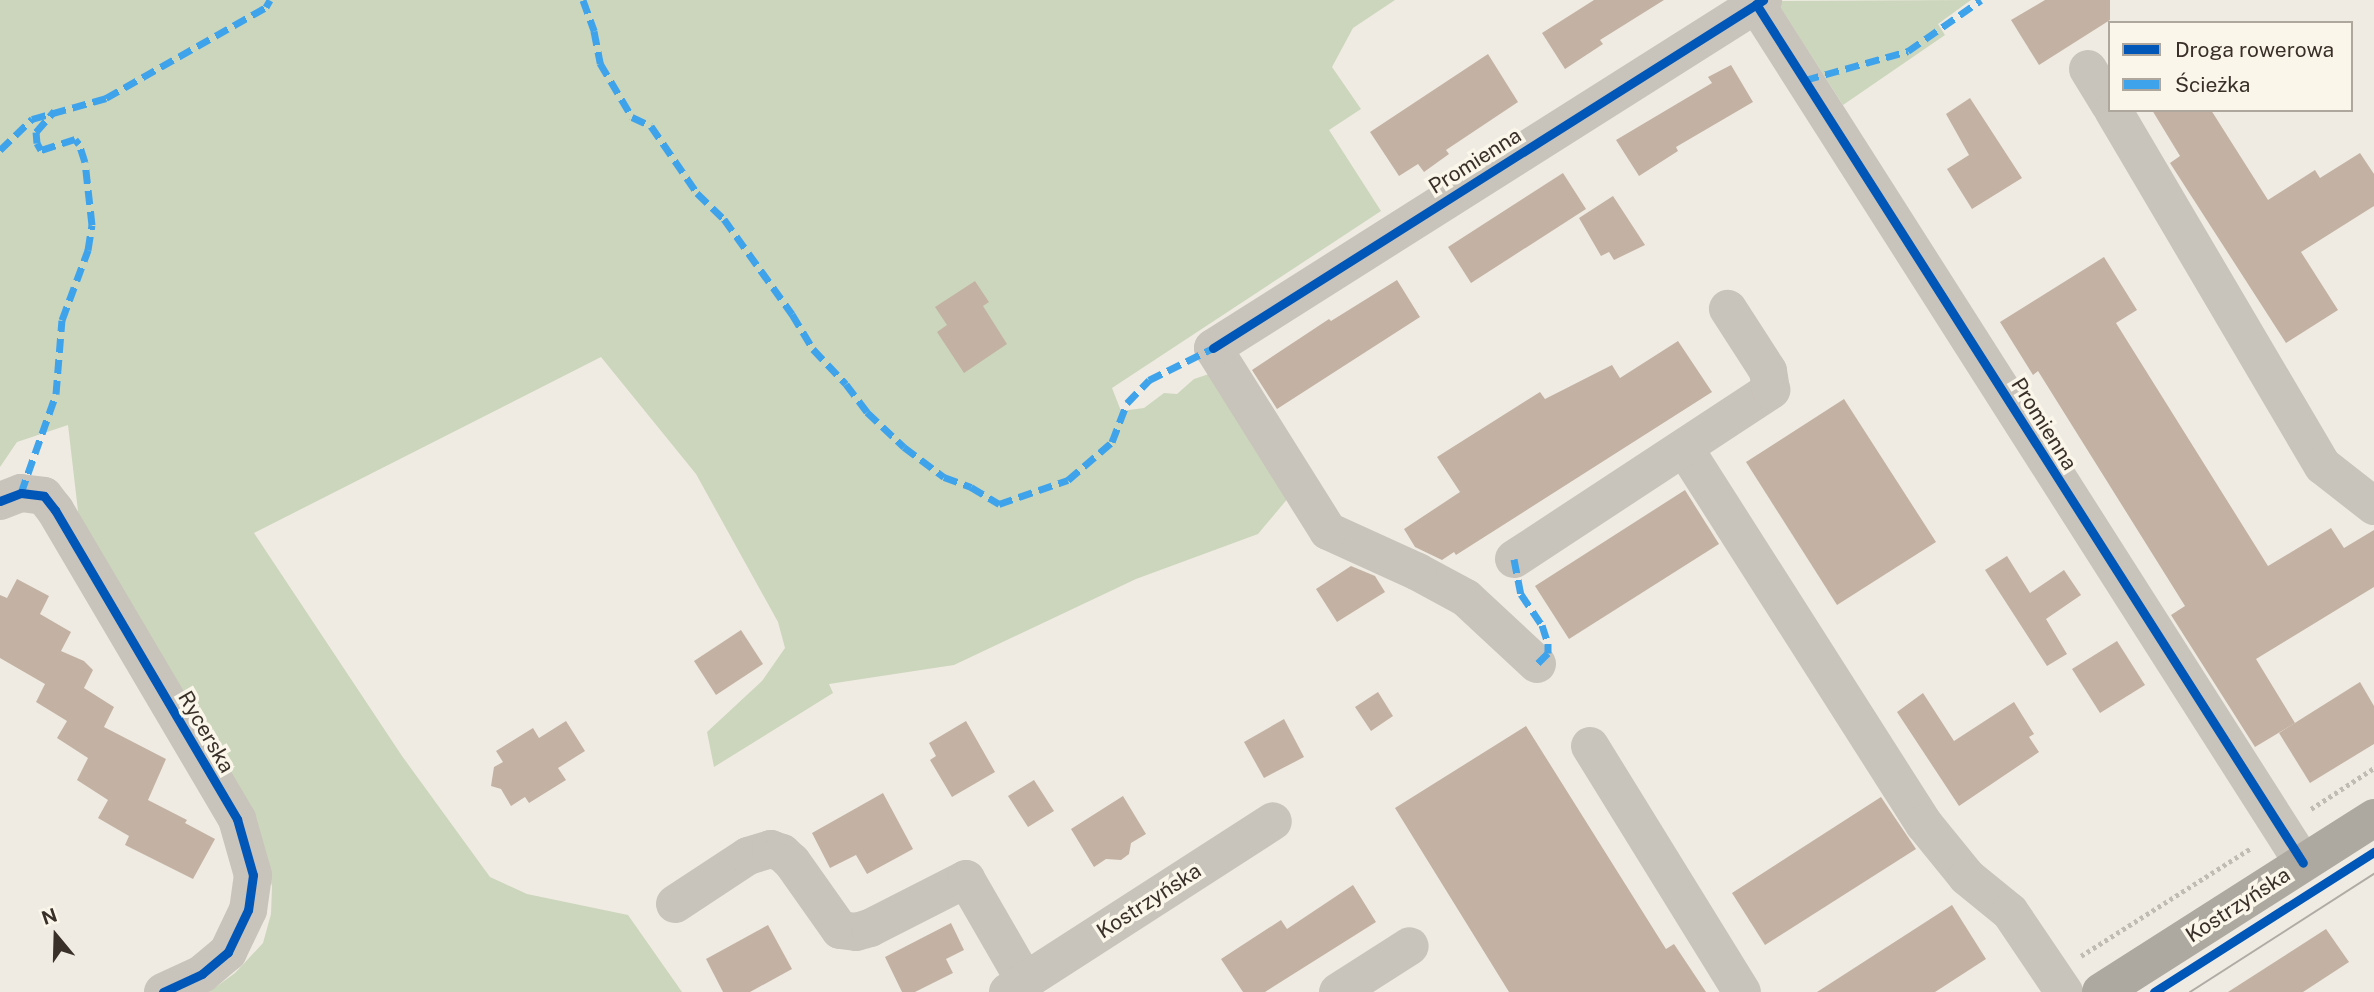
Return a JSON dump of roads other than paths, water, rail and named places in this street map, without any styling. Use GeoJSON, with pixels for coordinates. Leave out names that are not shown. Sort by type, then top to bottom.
{"type":"FeatureCollection","features":[{"type":"Feature","properties":{"kind":"main road","name":"Kostrzyńska"},"geometry":{"type":"LineString","coordinates":[[2101,992],[2374,818]]}},
{"type":"Feature","properties":{"kind":"street","name":"Promienna"},"geometry":{"type":"LineString","coordinates":[[1537,664],[1466,598],[1418,572],[1328,531],[1213,348],[1759,2],[2303,863]]}},
{"type":"Feature","properties":{"kind":"street"},"geometry":{"type":"LineString","coordinates":[[2088,69],[2108,102]]}},
{"type":"Feature","properties":{"kind":"street"},"geometry":{"type":"LineString","coordinates":[[2114,112],[2323,466],[2374,506]]}},
{"type":"Feature","properties":{"kind":"street"},"geometry":{"type":"LineString","coordinates":[[1514,559],[1685,449],[1770,390],[1768,371],[1728,309]]}},
{"type":"Feature","properties":{"kind":"street"},"geometry":{"type":"LineString","coordinates":[[1685,449],[1924,824],[1967,877],[2010,912],[2058,983]]}},
{"type":"Feature","properties":{"kind":"street","name":"Rycerska"},"geometry":{"type":"LineString","coordinates":[[11,497],[44,496],[55,510],[237,819],[253,875],[248,910],[228,952],[202,974],[163,992]]}},
{"type":"Feature","properties":{"kind":"street"},"geometry":{"type":"LineString","coordinates":[[1590,746],[1742,992]]}},
{"type":"Feature","properties":{"kind":"street","name":"Kostrzyńska"},"geometry":{"type":"LineString","coordinates":[[675,904],[748,856],[771,849],[782,853],[792,862],[840,930],[856,932],[870,928],[966,879],[1017,986],[1273,821]]}},
{"type":"Feature","properties":{"kind":"street"},"geometry":{"type":"LineString","coordinates":[[1338,992],[1410,946]]}},
{"type":"Feature","properties":{"kind":"tram line"},"geometry":{"type":"LineString","coordinates":[[2190,992],[2374,874]]}}]}
